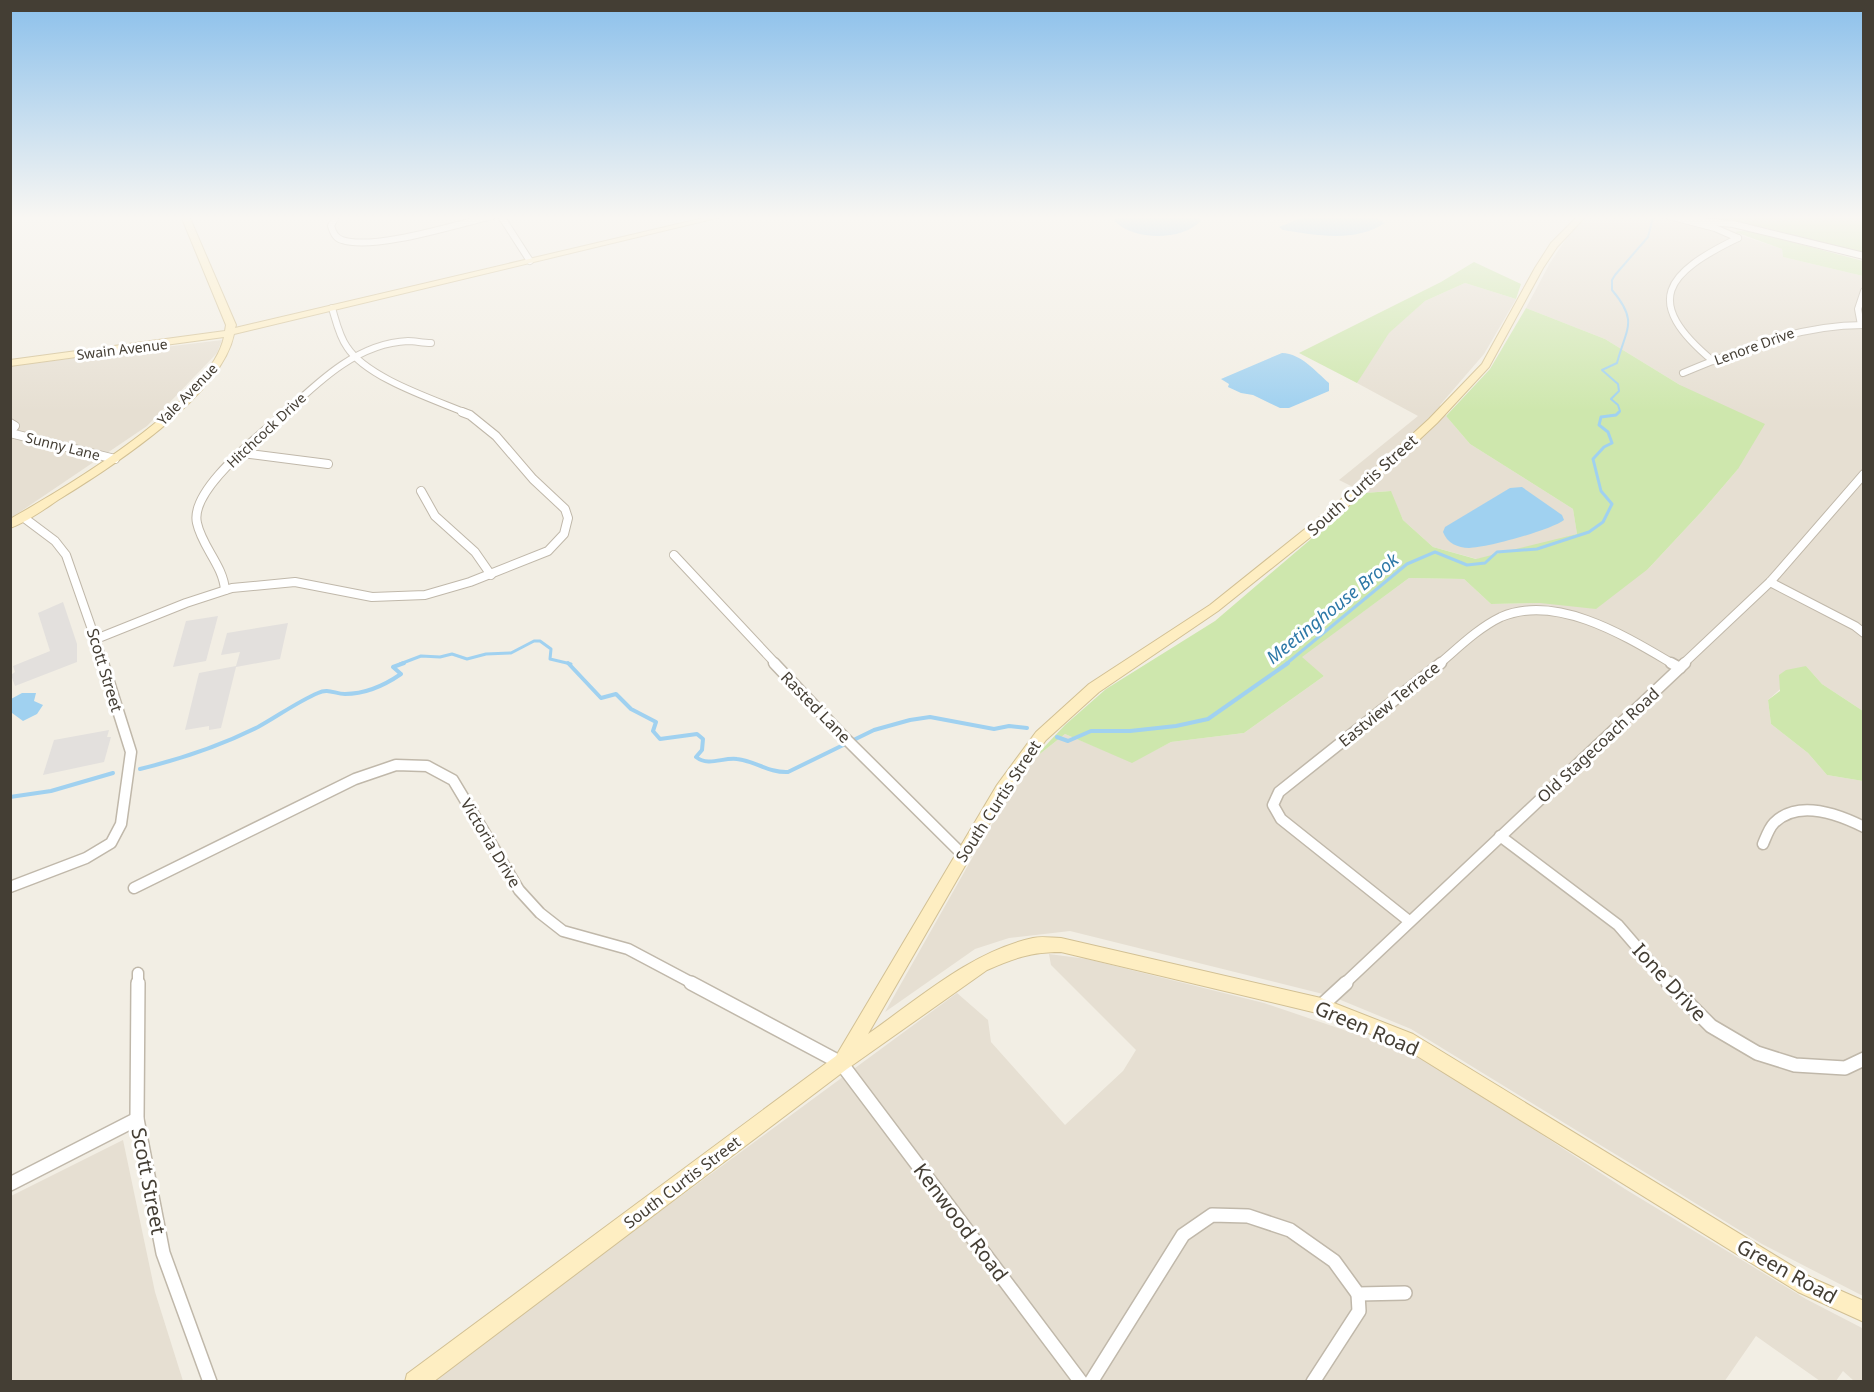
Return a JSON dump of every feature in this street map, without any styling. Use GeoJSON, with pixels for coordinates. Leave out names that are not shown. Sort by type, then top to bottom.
{"type":"FeatureCollection","features":[{"type":"Feature","properties":{"kind":"street"},"geometry":{"type":"LineString","coordinates":[[213,281],[228,315],[232,332],[446,281]]}},
{"type":"Feature","properties":{"kind":"street","name":"South Curtis Street"},"geometry":{"type":"LineString","coordinates":[[415,1382],[841,1063],[963,855],[1021,762],[1056,720],[1094,688],[1214,608],[1339,508],[1456,398],[1486,365],[1532,281]]}},
{"type":"Feature","properties":{"kind":"street"},"geometry":{"type":"LineString","coordinates":[[1675,281],[1670,294],[1671,312],[1681,330],[1694,346],[1713,361]]}},
{"type":"Feature","properties":{"kind":"street"},"geometry":{"type":"LineString","coordinates":[[1862,325],[1858,309],[1863,291]]}},
{"type":"Feature","properties":{"kind":"street"},"geometry":{"type":"LineString","coordinates":[[96,639],[225,590],[295,582],[372,597],[425,595],[491,575],[548,551],[558,542],[568,527],[565,509],[533,479],[495,436],[470,415],[388,380],[356,357],[348,350],[340,334],[332,308]]}},
{"type":"Feature","properties":{"kind":"street","name":"Lenore Drive"},"geometry":{"type":"LineString","coordinates":[[1683,373],[1780,334],[1831,325],[1862,325]]}},
{"type":"Feature","properties":{"kind":"street","name":"Swain Avenue"},"geometry":{"type":"LineString","coordinates":[[10,363],[232,332]]}},
{"type":"Feature","properties":{"kind":"street","name":"Yale Avenue"},"geometry":{"type":"LineString","coordinates":[[10,524],[115,459],[154,428],[187,398],[222,357],[232,332]]}},
{"type":"Feature","properties":{"kind":"street","name":"Hitchcock Drive"},"geometry":{"type":"LineString","coordinates":[[225,590],[224,578],[200,533],[196,514],[202,494],[322,378],[356,357],[408,341],[431,343]]}},
{"type":"Feature","properties":{"kind":"street","name":"Sunny Lane"},"geometry":{"type":"LineString","coordinates":[[10,423],[15,426],[10,433],[115,459]]}},
{"type":"Feature","properties":{"kind":"street"},"geometry":{"type":"LineString","coordinates":[[242,453],[328,464]]}},
{"type":"Feature","properties":{"kind":"street","name":"Old Stagecoach Road"},"geometry":{"type":"LineString","coordinates":[[1321,1006],[1770,582],[1863,474]]}},
{"type":"Feature","properties":{"kind":"street"},"geometry":{"type":"LineString","coordinates":[[421,490],[435,516],[475,552],[491,575]]}},
{"type":"Feature","properties":{"kind":"street","name":"Scott Street"},"geometry":{"type":"LineString","coordinates":[[10,887],[86,858],[111,843],[121,824],[131,752],[96,639],[66,555],[55,541],[23,518]]}},
{"type":"Feature","properties":{"kind":"street","name":"Rasted Lane"},"geometry":{"type":"LineString","coordinates":[[674,555],[853,747],[963,855]]}},
{"type":"Feature","properties":{"kind":"street"},"geometry":{"type":"LineString","coordinates":[[1770,582],[1855,626],[1863,633]]}},
{"type":"Feature","properties":{"kind":"street","name":"Eastview Terrace"},"geometry":{"type":"LineString","coordinates":[[1409,921],[1281,819],[1273,805],[1279,792],[1490,623],[1513,613],[1537,610],[1569,615],[1634,641],[1680,668]]}},
{"type":"Feature","properties":{"kind":"street","name":"Victoria Drive"},"geometry":{"type":"LineString","coordinates":[[134,888],[354,779],[396,765],[427,766],[453,780],[519,890],[540,913],[563,931],[628,949],[841,1063]]}},
{"type":"Feature","properties":{"kind":"street"},"geometry":{"type":"LineString","coordinates":[[1763,844],[1774,823],[1790,813],[1817,811],[1850,820],[1863,827]]}},
{"type":"Feature","properties":{"kind":"street","name":"Ione Drive"},"geometry":{"type":"LineString","coordinates":[[1500,836],[1618,925],[1673,989],[1712,1026],[1756,1053],[1795,1065],[1845,1068],[1863,1059]]}},
{"type":"Feature","properties":{"kind":"street","name":"Green Road"},"geometry":{"type":"LineString","coordinates":[[841,1063],[981,965],[1010,952],[1036,945],[1061,945],[1321,1006],[1407,1040],[1805,1285],[1863,1312]]}},
{"type":"Feature","properties":{"kind":"street","name":"Scott Street"},"geometry":{"type":"LineString","coordinates":[[138,973],[137,1119],[164,1253],[210,1382]]}},
{"type":"Feature","properties":{"kind":"street","name":"Kenwood Road"},"geometry":{"type":"LineString","coordinates":[[841,1063],[1081,1382]]}},
{"type":"Feature","properties":{"kind":"street"},"geometry":{"type":"LineString","coordinates":[[10,1184],[137,1119]]}},
{"type":"Feature","properties":{"kind":"street"},"geometry":{"type":"LineString","coordinates":[[1091,1382],[1183,1235],[1212,1215],[1248,1216],[1290,1230],[1334,1261],[1358,1294],[1359,1311],[1352,1326],[1313,1382]]}},
{"type":"Feature","properties":{"kind":"street"},"geometry":{"type":"LineString","coordinates":[[1358,1294],[1405,1293]]}},
{"type":"Feature","properties":{"kind":"shaded area"},"geometry":{"type":"Polygon","coordinates":[[[1540,281],[1863,281],[1863,711],[1822,684],[1806,666],[1768,700],[1771,724],[1808,753],[1827,775],[1863,781],[1863,1296],[1762,1244],[1411,1029],[1331,996],[1070,931],[1009,938],[975,949],[885,1012],[983,839],[1031,761],[1065,734],[1132,762],[1171,742],[1244,733],[1324,676],[1301,657],[1409,578],[1464,579],[1491,604],[1540,603],[1648,569],[1703,510],[1738,469],[1680,385],[1605,339],[1526,308],[1540,281]]]}},
{"type":"Feature","properties":{"kind":"shaded area"},"geometry":{"type":"Polygon","coordinates":[[[1465,283],[1516,299],[1484,354],[1440,405],[1446,416],[1470,444],[1573,509],[1577,534],[1518,552],[1477,559],[1433,547],[1403,520],[1390,491],[1365,493],[1339,480],[1418,416],[1357,383],[1365,367],[1388,333],[1425,301],[1465,283]]]}},
{"type":"Feature","properties":{"kind":"shaded area"},"geometry":{"type":"Polygon","coordinates":[[[222,340],[217,353],[147,426],[11,518],[11,366],[222,340]]]}},
{"type":"Feature","properties":{"kind":"shaded area"},"geometry":{"type":"Polygon","coordinates":[[[63,602],[77,644],[77,662],[15,686],[11,675],[15,672],[13,666],[50,651],[38,613],[63,602]]]}},
{"type":"Feature","properties":{"kind":"shaded area"},"geometry":{"type":"Polygon","coordinates":[[[218,616],[206,661],[173,667],[186,621],[218,616]]]}},
{"type":"Feature","properties":{"kind":"shaded area"},"geometry":{"type":"Polygon","coordinates":[[[288,623],[280,659],[236,667],[221,728],[209,730],[209,726],[185,730],[199,673],[236,666],[240,652],[221,655],[227,633],[288,623]]]}},
{"type":"Feature","properties":{"kind":"shaded area"},"geometry":{"type":"Polygon","coordinates":[[[109,730],[107,737],[111,737],[104,762],[43,775],[54,740],[109,730]]]}},
{"type":"Feature","properties":{"kind":"shaded area"},"geometry":{"type":"Polygon","coordinates":[[[1049,954],[1087,959],[1264,1003],[1409,1052],[1475,1091],[1625,1189],[1806,1299],[1864,1329],[1863,1382],[1854,1381],[1843,1371],[1836,1381],[1820,1381],[1756,1336],[1724,1382],[428,1382],[957,993],[988,1020],[991,1042],[1065,1125],[1123,1071],[1136,1050],[1051,965],[1049,954]]]}},
{"type":"Feature","properties":{"kind":"shaded area"},"geometry":{"type":"Polygon","coordinates":[[[123,1140],[155,1292],[183,1381],[11,1381],[11,1196],[123,1140]]]}},
{"type":"Feature","properties":{"kind":"green space"},"geometry":{"type":"Polygon","coordinates":[[[1515,281],[1521,284],[1516,299],[1465,283],[1425,301],[1389,333],[1357,383],[1299,353],[1441,282],[1515,281]]]}},
{"type":"Feature","properties":{"kind":"green space"},"geometry":{"type":"Polygon","coordinates":[[[1526,308],[1605,339],[1680,385],[1765,424],[1738,469],[1648,569],[1596,609],[1540,603],[1491,604],[1464,579],[1409,578],[1302,657],[1324,676],[1244,733],[1171,742],[1132,763],[1065,734],[1031,761],[1065,725],[1106,689],[1215,621],[1365,493],[1391,491],[1403,520],[1433,547],[1476,559],[1577,534],[1573,509],[1470,444],[1446,416],[1490,369],[1526,308]]]}},
{"type":"Feature","properties":{"kind":"green space"},"geometry":{"type":"Polygon","coordinates":[[[1806,666],[1822,684],[1863,711],[1863,781],[1827,775],[1808,753],[1771,724],[1768,700],[1780,691],[1779,675],[1786,670],[1806,666]]]}},
{"type":"Feature","properties":{"kind":"water"},"geometry":{"type":"Polygon","coordinates":[[[1282,353],[1296,356],[1308,364],[1329,383],[1329,391],[1289,408],[1280,408],[1253,395],[1228,387],[1229,384],[1221,379],[1282,353]]]}},
{"type":"Feature","properties":{"kind":"water"},"geometry":{"type":"Polygon","coordinates":[[[1522,487],[1562,515],[1564,520],[1533,533],[1477,547],[1457,546],[1445,536],[1443,532],[1445,527],[1510,488],[1522,487]]]}},
{"type":"Feature","properties":{"kind":"water"},"geometry":{"type":"Polygon","coordinates":[[[22,693],[36,693],[34,701],[43,705],[37,714],[23,721],[12,713],[11,699],[22,693]]]}},
{"type":"Feature","properties":{"kind":"waterway","name":"Meetinghouse Brook"},"geometry":{"type":"LineString","coordinates":[[1286,664],[1407,564],[1435,552],[1467,565],[1485,563],[1497,552],[1537,549],[1589,532],[1603,522],[1612,504],[1601,491],[1593,459],[1604,447],[1612,443],[1608,432],[1599,425],[1601,417],[1616,415],[1620,411],[1618,405],[1611,399],[1619,391],[1618,384],[1602,370],[1617,363],[1628,325],[1625,310],[1612,290],[1612,281]]}},
{"type":"Feature","properties":{"kind":"waterway","name":"Meetinghouse Brook"},"geometry":{"type":"LineString","coordinates":[[400,664],[421,656],[440,657],[452,654],[467,659],[486,654],[511,653],[534,641],[540,641],[551,649],[550,659],[568,663]]}},
{"type":"Feature","properties":{"kind":"waterway","name":"Meetinghouse Brook"},"geometry":{"type":"LineString","coordinates":[[140,769],[215,746],[258,727],[322,692],[352,694],[374,688],[401,674],[393,667],[404,663]]}},
{"type":"Feature","properties":{"kind":"waterway","name":"Meetinghouse Brook"},"geometry":{"type":"LineString","coordinates":[[568,663],[601,698],[616,694],[631,709],[656,722],[653,731],[660,739],[697,734],[703,739],[702,750],[696,757],[701,760],[711,762],[737,759],[781,772],[788,772],[874,730],[910,720],[930,717],[994,729],[1009,726],[1027,728]]}},
{"type":"Feature","properties":{"kind":"waterway","name":"Meetinghouse Brook"},"geometry":{"type":"LineString","coordinates":[[1057,737],[1068,741],[1091,731],[1130,731],[1176,726],[1208,719],[1288,663]]}},
{"type":"Feature","properties":{"kind":"waterway","name":"Meetinghouse Brook"},"geometry":{"type":"LineString","coordinates":[[10,797],[51,791],[113,773]]}}]}
